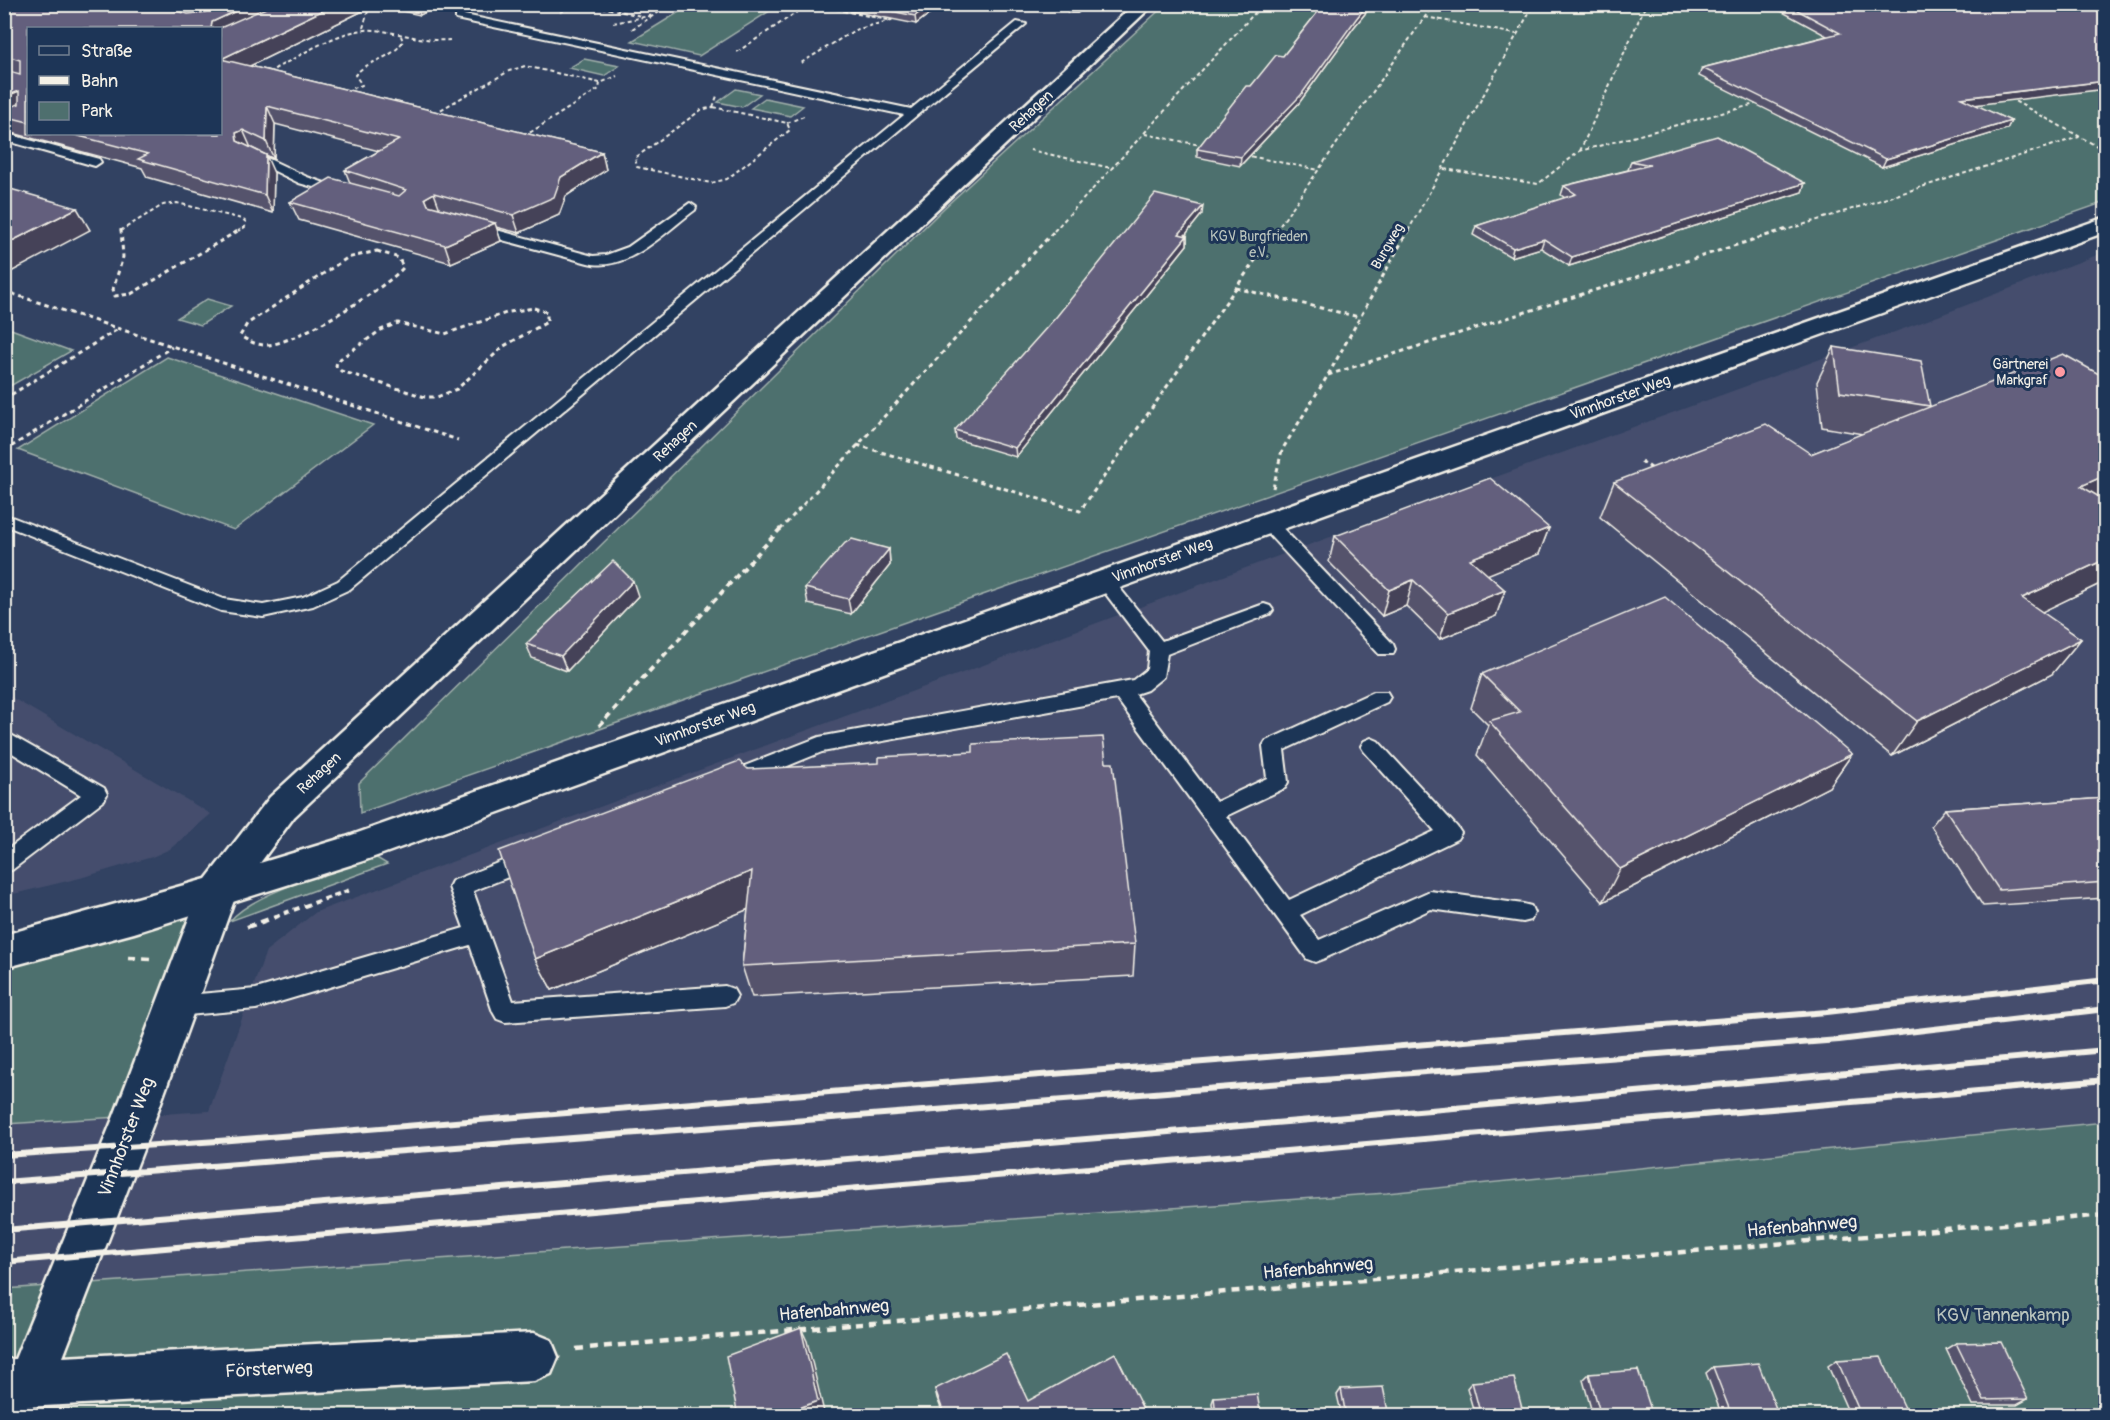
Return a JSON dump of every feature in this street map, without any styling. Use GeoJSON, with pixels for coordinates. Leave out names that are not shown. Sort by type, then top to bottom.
{"type":"FeatureCollection","features":[{"type":"Feature","properties":{"kind":"street","name":"Rehagen"},"geometry":{"type":"LineString","coordinates":[[218,892],[282,807],[1146,4]]}},
{"type":"Feature","properties":{"kind":"street","name":"Vinnhorster Weg"},"geometry":{"type":"LineString","coordinates":[[4,952],[218,892],[350,851],[2106,224]]}},
{"type":"Feature","properties":{"kind":"street","name":"Vinnhorster Weg"},"geometry":{"type":"LineString","coordinates":[[17,1382],[176,1006],[218,892]]}},
{"type":"Feature","properties":{"kind":"street","name":"Försterweg"},"geometry":{"type":"LineString","coordinates":[[17,1382],[534,1357]]}},
{"type":"Feature","properties":{"kind":"lane"},"geometry":{"type":"LineString","coordinates":[[460,17],[913,113]]}},
{"type":"Feature","properties":{"kind":"lane"},"geometry":{"type":"LineString","coordinates":[[4,519],[221,605],[263,610],[307,602],[344,585],[1021,24]]}},
{"type":"Feature","properties":{"kind":"lane"},"geometry":{"type":"LineString","coordinates":[[4,136],[95,162]]}},
{"type":"Feature","properties":{"kind":"lane"},"geometry":{"type":"LineString","coordinates":[[250,154],[303,180],[360,196]]}},
{"type":"Feature","properties":{"kind":"lane"},"geometry":{"type":"LineString","coordinates":[[462,224],[594,260],[607,261],[628,254],[690,207]]}},
{"type":"Feature","properties":{"kind":"lane"},"geometry":{"type":"LineString","coordinates":[[1267,522],[1386,649]]}},
{"type":"Feature","properties":{"kind":"lane"},"geometry":{"type":"LineString","coordinates":[[721,784],[819,745],[1122,692],[1140,685],[1156,672],[1158,650],[1105,581]]}},
{"type":"Feature","properties":{"kind":"lane"},"geometry":{"type":"LineString","coordinates":[[1158,650],[1264,610]]}},
{"type":"Feature","properties":{"kind":"lane"},"geometry":{"type":"LineString","coordinates":[[1122,692],[1315,952],[1430,900],[1523,914]]}},
{"type":"Feature","properties":{"kind":"lane"},"geometry":{"type":"LineString","coordinates":[[1212,813],[1278,782],[1274,746],[1380,697]]}},
{"type":"Feature","properties":{"kind":"lane"},"geometry":{"type":"LineString","coordinates":[[4,738],[98,794],[4,864]]}},
{"type":"Feature","properties":{"kind":"lane"},"geometry":{"type":"LineString","coordinates":[[1285,912],[1450,833],[1371,746]]}},
{"type":"Feature","properties":{"kind":"lane"},"geometry":{"type":"LineString","coordinates":[[547,853],[460,887],[505,1012],[726,996]]}},
{"type":"Feature","properties":{"kind":"lane"},"geometry":{"type":"LineString","coordinates":[[176,1006],[256,999],[476,934]]}},
{"type":"Feature","properties":{"kind":"path"},"geometry":{"type":"LineString","coordinates":[[560,12],[583,4]]}},
{"type":"Feature","properties":{"kind":"path"},"geometry":{"type":"LineString","coordinates":[[588,4],[644,17]]}},
{"type":"Feature","properties":{"kind":"path"},"geometry":{"type":"LineString","coordinates":[[601,47],[672,4]]}},
{"type":"Feature","properties":{"kind":"path"},"geometry":{"type":"LineString","coordinates":[[709,70],[809,4],[893,20],[855,30],[794,68],[790,87]]}},
{"type":"Feature","properties":{"kind":"path"},"geometry":{"type":"LineString","coordinates":[[597,730],[601,721],[1263,4]]}},
{"type":"Feature","properties":{"kind":"path"},"geometry":{"type":"LineString","coordinates":[[856,445],[1080,511],[1434,4]]}},
{"type":"Feature","properties":{"kind":"path","name":"Burgweg"},"geometry":{"type":"LineString","coordinates":[[1272,494],[1282,450],[1328,375],[1534,4]]}},
{"type":"Feature","properties":{"kind":"path"},"geometry":{"type":"LineString","coordinates":[[1580,151],[1646,4]]}},
{"type":"Feature","properties":{"kind":"path"},"geometry":{"type":"LineString","coordinates":[[363,28],[368,11],[365,10]]}},
{"type":"Feature","properties":{"kind":"path"},"geometry":{"type":"LineString","coordinates":[[1425,17],[1516,34]]}},
{"type":"Feature","properties":{"kind":"path"},"geometry":{"type":"LineString","coordinates":[[279,78],[271,72],[350,32],[363,28],[426,42],[456,38]]}},
{"type":"Feature","properties":{"kind":"path"},"geometry":{"type":"LineString","coordinates":[[342,91],[362,85],[355,75],[356,72],[397,50],[403,41],[401,36]]}},
{"type":"Feature","properties":{"kind":"path"},"geometry":{"type":"LineString","coordinates":[[440,119],[440,110],[509,71],[525,66],[600,83],[599,89],[531,132],[513,136]]}},
{"type":"Feature","properties":{"kind":"path"},"geometry":{"type":"LineString","coordinates":[[713,107],[719,91]]}},
{"type":"Feature","properties":{"kind":"path"},"geometry":{"type":"LineString","coordinates":[[2006,97],[2106,151]]}},
{"type":"Feature","properties":{"kind":"path"},"geometry":{"type":"LineString","coordinates":[[1444,169],[1538,184],[1580,151],[1762,102]]}},
{"type":"Feature","properties":{"kind":"path"},"geometry":{"type":"LineString","coordinates":[[713,107],[787,123],[790,130],[727,178],[711,183],[637,167],[635,158],[701,110],[713,107]]}},
{"type":"Feature","properties":{"kind":"path"},"geometry":{"type":"LineString","coordinates":[[1144,134],[1214,148]]}},
{"type":"Feature","properties":{"kind":"path"},"geometry":{"type":"LineString","coordinates":[[1328,375],[2079,137]]}},
{"type":"Feature","properties":{"kind":"path"},"geometry":{"type":"LineString","coordinates":[[996,143],[1112,168]]}},
{"type":"Feature","properties":{"kind":"path"},"geometry":{"type":"LineString","coordinates":[[1237,153],[1319,170]]}},
{"type":"Feature","properties":{"kind":"path"},"geometry":{"type":"LineString","coordinates":[[177,203],[242,219],[246,222],[240,232],[131,294],[120,297],[113,294],[122,266],[119,233],[124,226],[163,205],[177,203]]}},
{"type":"Feature","properties":{"kind":"path"},"geometry":{"type":"LineString","coordinates":[[377,251],[399,258],[403,263],[399,273],[304,335],[282,341],[251,343],[240,336],[247,324],[347,258],[377,251]]}},
{"type":"Feature","properties":{"kind":"path"},"geometry":{"type":"LineString","coordinates":[[1236,288],[1359,317]]}},
{"type":"Feature","properties":{"kind":"path"},"geometry":{"type":"LineString","coordinates":[[5,292],[458,440]]}},
{"type":"Feature","properties":{"kind":"path"},"geometry":{"type":"LineString","coordinates":[[542,309],[548,316],[547,322],[540,328],[498,350],[466,384],[439,396],[425,397],[337,370],[337,361],[381,330],[398,323],[445,334],[518,310],[542,309]]}},
{"type":"Feature","properties":{"kind":"path"},"geometry":{"type":"LineString","coordinates":[[4,399],[119,329]]}},
{"type":"Feature","properties":{"kind":"path"},"geometry":{"type":"LineString","coordinates":[[4,451],[172,346]]}},
{"type":"Feature","properties":{"kind":"path"},"geometry":{"type":"LineString","coordinates":[[1641,460],[1659,474]]}},
{"type":"Feature","properties":{"kind":"path","name":"Hafenbahnweg"},"geometry":{"type":"LineString","coordinates":[[534,1357],[589,1346],[2106,1215]]}},
{"type":"Feature","properties":{"kind":"shaded area"},"geometry":{"type":"Polygon","coordinates":[[[2105,252],[2105,1122],[1387,1193],[5,1289],[5,1124],[209,1111],[266,951],[316,912],[1270,559],[1925,321],[2105,252]]]}},
{"type":"Feature","properties":{"kind":"shaded area"},"geometry":{"type":"Polygon","coordinates":[[[4,693],[211,814],[170,849],[152,857],[80,878],[5,896],[4,693]]]}},
{"type":"Feature","properties":{"kind":"green space"},"geometry":{"type":"Polygon","coordinates":[[[692,4],[779,5],[699,56],[632,41],[692,4]]]}},
{"type":"Feature","properties":{"kind":"green space","name":"KGV Burgfrieden e.V."},"geometry":{"type":"Polygon","coordinates":[[[1165,5],[2105,5],[2105,202],[360,813],[359,783],[944,208],[1165,5]]]}},
{"type":"Feature","properties":{"kind":"green space"},"geometry":{"type":"Polygon","coordinates":[[[584,59],[619,66],[604,76],[569,68],[584,59]]]}},
{"type":"Feature","properties":{"kind":"green space"},"geometry":{"type":"Polygon","coordinates":[[[736,89],[760,94],[742,107],[718,102],[736,89]]]}},
{"type":"Feature","properties":{"kind":"green space"},"geometry":{"type":"Polygon","coordinates":[[[765,98],[803,106],[790,116],[751,108],[765,98]]]}},
{"type":"Feature","properties":{"kind":"green space"},"geometry":{"type":"Polygon","coordinates":[[[207,299],[231,306],[201,325],[177,318],[207,299]]]}},
{"type":"Feature","properties":{"kind":"green space"},"geometry":{"type":"Polygon","coordinates":[[[11,329],[71,351],[5,389],[5,333],[11,329]]]}},
{"type":"Feature","properties":{"kind":"green space"},"geometry":{"type":"Polygon","coordinates":[[[167,357],[373,425],[234,530],[18,450],[167,357]]]}},
{"type":"Feature","properties":{"kind":"green space"},"geometry":{"type":"Polygon","coordinates":[[[375,857],[387,864],[230,921],[241,910],[276,891],[375,857]]]}},
{"type":"Feature","properties":{"kind":"green space"},"geometry":{"type":"Polygon","coordinates":[[[218,892],[135,1116],[5,1124],[5,952],[218,892]]]}},
{"type":"Feature","properties":{"kind":"green space","name":"KGV Tannenkamp"},"geometry":{"type":"Polygon","coordinates":[[[2105,1122],[2105,1415],[5,1416],[5,1289],[1387,1193],[2105,1122]]]}},
{"type":"Feature","properties":{"kind":"building"},"geometry":{"type":"Polygon","coordinates":[[[4,4],[152,4],[188,14],[207,12],[181,4],[251,4],[212,22],[211,27],[27,27],[27,122],[4,116],[4,109],[19,104],[19,91],[4,97],[4,70],[20,75],[20,60],[4,55],[4,4]]]}},
{"type":"Feature","properties":{"kind":"building"},"geometry":{"type":"Polygon","coordinates":[[[275,4],[336,4],[222,59],[222,27],[275,4]]]}},
{"type":"Feature","properties":{"kind":"building"},"geometry":{"type":"Polygon","coordinates":[[[857,4],[930,4],[915,16],[857,4]]]}},
{"type":"Feature","properties":{"kind":"building"},"geometry":{"type":"Polygon","coordinates":[[[1324,4],[1368,4],[1301,95],[1241,157],[1197,149],[1246,86],[1251,86],[1276,55],[1283,56],[1324,4]]]}},
{"type":"Feature","properties":{"kind":"building"},"geometry":{"type":"Polygon","coordinates":[[[1786,4],[2106,4],[2106,58],[2103,59],[2106,60],[2106,81],[1961,98],[2011,121],[1886,159],[1702,68],[1840,33],[1786,4]]]}},
{"type":"Feature","properties":{"kind":"building"},"geometry":{"type":"Polygon","coordinates":[[[222,59],[602,152],[561,177],[554,197],[513,215],[434,193],[425,198],[428,205],[495,223],[445,245],[290,202],[331,178],[399,196],[406,190],[345,170],[399,140],[267,106],[266,141],[243,130],[236,133],[237,141],[266,155],[265,195],[138,159],[148,154],[75,135],[222,135],[222,59]]]}},
{"type":"Feature","properties":{"kind":"building"},"geometry":{"type":"Polygon","coordinates":[[[1717,136],[1805,183],[1572,257],[1544,239],[1513,248],[1476,226],[1576,194],[1564,186],[1650,165],[1631,161],[1717,136]]]}},
{"type":"Feature","properties":{"kind":"building"},"geometry":{"type":"Polygon","coordinates":[[[4,189],[77,208],[4,245],[4,189]]]}},
{"type":"Feature","properties":{"kind":"building"},"geometry":{"type":"Polygon","coordinates":[[[1155,194],[1203,206],[1179,234],[1187,236],[1015,448],[955,430],[1057,316],[1155,194]]]}},
{"type":"Feature","properties":{"kind":"building"},"geometry":{"type":"Polygon","coordinates":[[[1834,347],[1921,361],[1930,406],[1840,392],[1834,347]]]}},
{"type":"Feature","properties":{"kind":"building"},"geometry":{"type":"Polygon","coordinates":[[[2063,354],[2106,378],[2106,475],[2081,486],[2106,501],[2106,559],[2022,598],[2081,639],[1917,721],[1614,482],[1766,424],[1811,454],[2063,354]]]}},
{"type":"Feature","properties":{"kind":"building"},"geometry":{"type":"Polygon","coordinates":[[[1490,478],[1549,528],[1470,559],[1505,590],[1448,613],[1413,580],[1389,590],[1335,536],[1490,478]]]}},
{"type":"Feature","properties":{"kind":"building"},"geometry":{"type":"Polygon","coordinates":[[[852,539],[889,549],[848,599],[805,588],[845,543],[852,539]]]}},
{"type":"Feature","properties":{"kind":"building"},"geometry":{"type":"Polygon","coordinates":[[[613,561],[633,581],[561,656],[526,644],[613,561]]]}},
{"type":"Feature","properties":{"kind":"building"},"geometry":{"type":"Polygon","coordinates":[[[1665,597],[1852,754],[1620,869],[1489,721],[1520,712],[1482,674],[1665,597]]]}},
{"type":"Feature","properties":{"kind":"building"},"geometry":{"type":"Polygon","coordinates":[[[1103,737],[1106,763],[1113,763],[1135,944],[742,966],[752,871],[535,959],[499,851],[739,761],[748,769],[879,763],[879,757],[973,752],[973,744],[1103,737]]]}},
{"type":"Feature","properties":{"kind":"building"},"geometry":{"type":"Polygon","coordinates":[[[2106,798],[2106,882],[1999,890],[1945,809],[2106,798]]]}},
{"type":"Feature","properties":{"kind":"building"},"geometry":{"type":"Polygon","coordinates":[[[801,1328],[818,1401],[777,1416],[738,1416],[726,1356],[801,1328]]]}},
{"type":"Feature","properties":{"kind":"building"},"geometry":{"type":"Polygon","coordinates":[[[2001,1342],[2028,1399],[1984,1400],[1956,1343],[2001,1342]]]}},
{"type":"Feature","properties":{"kind":"building"},"geometry":{"type":"Polygon","coordinates":[[[1115,1353],[1144,1411],[1137,1416],[945,1416],[935,1389],[1006,1354],[1028,1401],[1115,1353]]]}},
{"type":"Feature","properties":{"kind":"building"},"geometry":{"type":"Polygon","coordinates":[[[1881,1357],[1906,1410],[1861,1415],[1837,1360],[1881,1357]]]}},
{"type":"Feature","properties":{"kind":"building"},"geometry":{"type":"Polygon","coordinates":[[[1758,1363],[1779,1416],[1732,1416],[1713,1367],[1758,1363]]]}},
{"type":"Feature","properties":{"kind":"building"},"geometry":{"type":"Polygon","coordinates":[[[1638,1370],[1653,1416],[1601,1416],[1589,1374],[1638,1370]]]}},
{"type":"Feature","properties":{"kind":"building"},"geometry":{"type":"Polygon","coordinates":[[[1514,1378],[1524,1416],[1481,1416],[1472,1382],[1514,1378]]]}},
{"type":"Feature","properties":{"kind":"building"},"geometry":{"type":"Polygon","coordinates":[[[1383,1387],[1389,1416],[1346,1416],[1341,1389],[1383,1387]]]}},
{"type":"Feature","properties":{"kind":"building"},"geometry":{"type":"Polygon","coordinates":[[[1257,1394],[1261,1416],[1216,1416],[1214,1397],[1257,1394]]]}},
{"type":"Feature","properties":{"kind":"railway"},"geometry":{"type":"LineString","coordinates":[[4,1155],[218,1141],[1827,1012],[2106,980]]}},
{"type":"Feature","properties":{"kind":"railway"},"geometry":{"type":"LineString","coordinates":[[4,1182],[1839,1040],[2106,1009]]}},
{"type":"Feature","properties":{"kind":"railway"},"geometry":{"type":"LineString","coordinates":[[4,1230],[1466,1107],[2106,1050]]}},
{"type":"Feature","properties":{"kind":"railway"},"geometry":{"type":"LineString","coordinates":[[4,1262],[2106,1080]]}},
{"type":"Feature","properties":{"kind":"place","name":"Gärtnerei Markgraf"},"geometry":{"type":"Point","coordinates":[2060,372]}}]}
